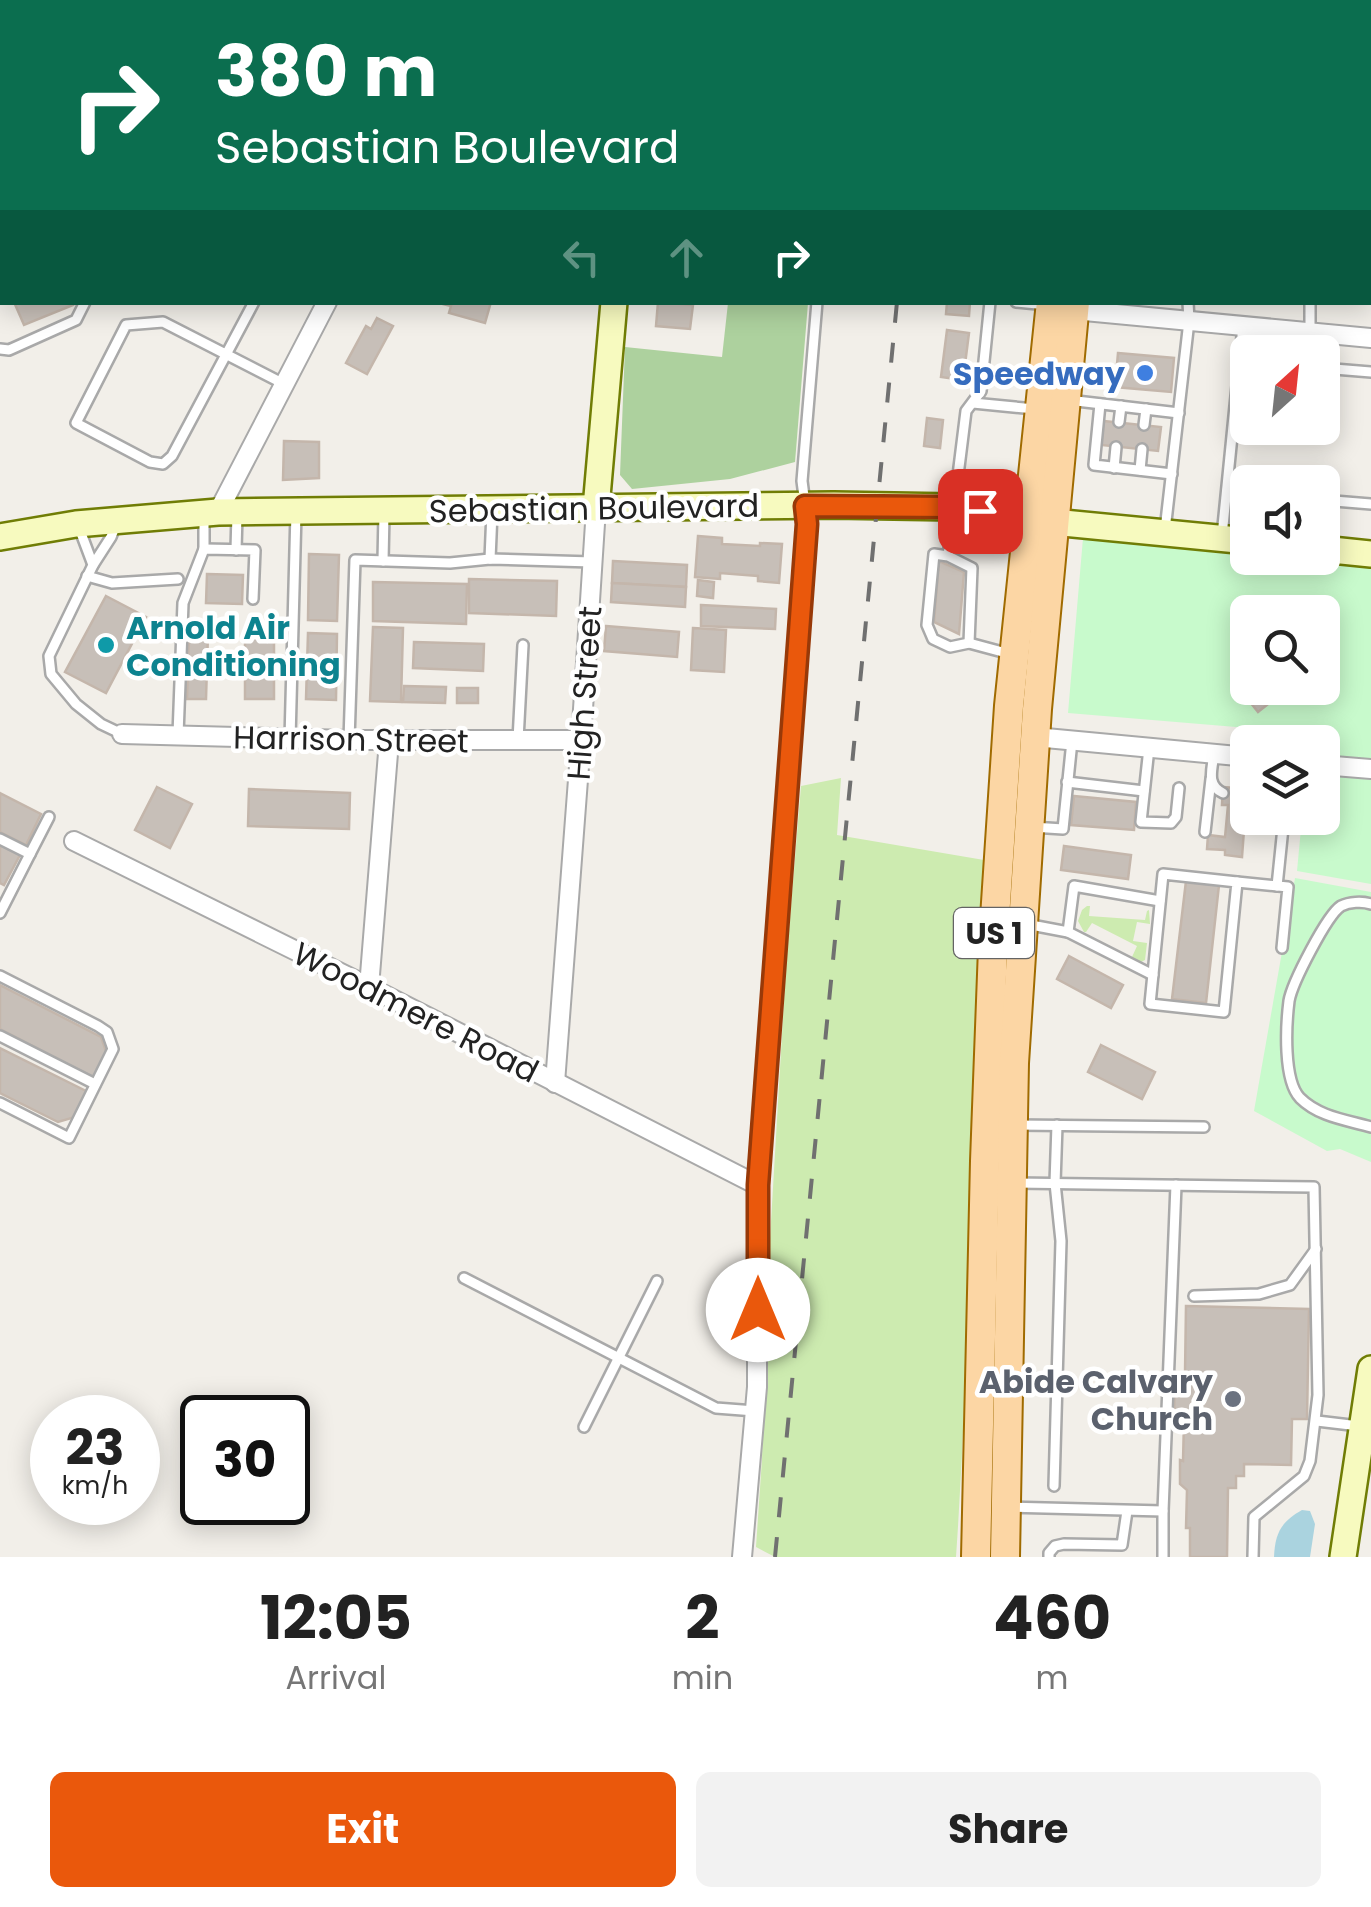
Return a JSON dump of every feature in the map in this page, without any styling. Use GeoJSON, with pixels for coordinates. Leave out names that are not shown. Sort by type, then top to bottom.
{"type":"FeatureCollection","features":[{"type":"Feature","properties":{"kind":"main road","name":"High Street"},"geometry":{"type":"LineString","coordinates":[[596,508],[614,305]]}},
{"type":"Feature","properties":{"kind":"main road","name":"US 1"},"geometry":{"type":"LineString","coordinates":[[1005,1557],[1013,1125],[1035,737],[1041,520],[1063,305]]}},
{"type":"Feature","properties":{"kind":"main road","name":"Sebastian Boulevard"},"geometry":{"type":"LineString","coordinates":[[0,537],[77,524],[220,512],[805,506],[954,507],[1230,540]]}},
{"type":"Feature","properties":{"kind":"main road","name":"US 1"},"geometry":{"type":"LineString","coordinates":[[976,1557],[997,881],[1014,655],[1041,520]]}},
{"type":"Feature","properties":{"kind":"main road"},"geometry":{"type":"LineString","coordinates":[[1340,551],[1371,554]]}},
{"type":"Feature","properties":{"kind":"main road"},"geometry":{"type":"LineString","coordinates":[[997,881],[1008,905],[1023,922]]}},
{"type":"Feature","properties":{"kind":"main road"},"geometry":{"type":"LineString","coordinates":[[993,948],[1010,958],[1020,974]]}},
{"type":"Feature","properties":{"kind":"main road"},"geometry":{"type":"LineString","coordinates":[[984,1225],[993,1256],[990,1482],[1006,1507]]}},
{"type":"Feature","properties":{"kind":"main road"},"geometry":{"type":"LineString","coordinates":[[1343,1557],[1371,1369]]}},
{"type":"Feature","properties":{"kind":"street"},"geometry":{"type":"LineString","coordinates":[[220,512],[324,305]]}},
{"type":"Feature","properties":{"kind":"street"},"geometry":{"type":"LineString","coordinates":[[1063,305],[1188,312],[1243,326],[1371,338]]}},
{"type":"Feature","properties":{"kind":"street"},"geometry":{"type":"LineString","coordinates":[[742,1557],[755,1410],[758,1185],[807,524],[805,506]]}},
{"type":"Feature","properties":{"kind":"street","name":"High Street"},"geometry":{"type":"LineString","coordinates":[[555,1083],[596,508]]}},
{"type":"Feature","properties":{"kind":"street","name":"Harrison Street"},"geometry":{"type":"LineString","coordinates":[[122,734],[389,741],[581,740]]}},
{"type":"Feature","properties":{"kind":"street"},"geometry":{"type":"LineString","coordinates":[[1035,737],[1230,756]]}},
{"type":"Feature","properties":{"kind":"street"},"geometry":{"type":"LineString","coordinates":[[369,986],[389,741]]}},
{"type":"Feature","properties":{"kind":"street"},"geometry":{"type":"LineString","coordinates":[[1340,766],[1371,769]]}},
{"type":"Feature","properties":{"kind":"street","name":"Woodmere Road"},"geometry":{"type":"LineString","coordinates":[[74,841],[369,986],[758,1185]]}},
{"type":"Feature","properties":{"kind":"lane"},"geometry":{"type":"LineString","coordinates":[[0,349],[8,350],[76,320],[84,305]]}},
{"type":"Feature","properties":{"kind":"lane"},"geometry":{"type":"LineString","coordinates":[[252,305],[226,354],[172,456],[163,464],[150,462],[76,424],[126,324],[163,322],[226,354],[284,384]]}},
{"type":"Feature","properties":{"kind":"lane"},"geometry":{"type":"LineString","coordinates":[[805,506],[802,481],[818,305]]}},
{"type":"Feature","properties":{"kind":"lane"},"geometry":{"type":"LineString","coordinates":[[948,556],[966,411],[981,390],[990,305]]}},
{"type":"Feature","properties":{"kind":"lane"},"geometry":{"type":"LineString","coordinates":[[1310,305],[1310,332]]}},
{"type":"Feature","properties":{"kind":"lane"},"geometry":{"type":"LineString","coordinates":[[1165,533],[1188,312]]}},
{"type":"Feature","properties":{"kind":"lane"},"geometry":{"type":"LineString","coordinates":[[1243,326],[1243,335]]}},
{"type":"Feature","properties":{"kind":"lane"},"geometry":{"type":"LineString","coordinates":[[1340,369],[1371,372]]}},
{"type":"Feature","properties":{"kind":"lane"},"geometry":{"type":"LineString","coordinates":[[973,402],[1100,404],[1179,412]]}},
{"type":"Feature","properties":{"kind":"lane"},"geometry":{"type":"LineString","coordinates":[[1100,404],[1094,465],[1172,474]]}},
{"type":"Feature","properties":{"kind":"lane"},"geometry":{"type":"LineString","coordinates":[[1120,422],[1121,406]]}},
{"type":"Feature","properties":{"kind":"lane"},"geometry":{"type":"LineString","coordinates":[[1144,425],[1146,409]]}},
{"type":"Feature","properties":{"kind":"lane"},"geometry":{"type":"LineString","coordinates":[[1230,504],[1234,445]]}},
{"type":"Feature","properties":{"kind":"lane"},"geometry":{"type":"LineString","coordinates":[[1114,468],[1116,447]]}},
{"type":"Feature","properties":{"kind":"lane"},"geometry":{"type":"LineString","coordinates":[[1140,470],[1142,449]]}},
{"type":"Feature","properties":{"kind":"lane"},"geometry":{"type":"LineString","coordinates":[[1340,501],[1371,504]]}},
{"type":"Feature","properties":{"kind":"lane"},"geometry":{"type":"LineString","coordinates":[[383,561],[384,510]]}},
{"type":"Feature","properties":{"kind":"lane"},"geometry":{"type":"LineString","coordinates":[[490,559],[492,510]]}},
{"type":"Feature","properties":{"kind":"lane"},"geometry":{"type":"LineString","coordinates":[[290,739],[296,511]]}},
{"type":"Feature","properties":{"kind":"lane"},"geometry":{"type":"LineString","coordinates":[[178,738],[183,602],[220,512]]}},
{"type":"Feature","properties":{"kind":"lane"},"geometry":{"type":"LineString","coordinates":[[220,512],[236,550]]}},
{"type":"Feature","properties":{"kind":"lane"},"geometry":{"type":"LineString","coordinates":[[117,520],[49,656],[52,674],[76,704],[101,724],[122,734]]}},
{"type":"Feature","properties":{"kind":"lane"},"geometry":{"type":"LineString","coordinates":[[77,524],[93,565]]}},
{"type":"Feature","properties":{"kind":"lane"},"geometry":{"type":"LineString","coordinates":[[204,549],[255,550],[253,598]]}},
{"type":"Feature","properties":{"kind":"lane"},"geometry":{"type":"LineString","coordinates":[[969,643],[965,617],[972,568],[934,554],[935,578],[928,625],[933,639],[950,647],[969,643],[1014,655]]}},
{"type":"Feature","properties":{"kind":"lane"},"geometry":{"type":"LineString","coordinates":[[349,740],[355,560],[594,562]]}},
{"type":"Feature","properties":{"kind":"lane"},"geometry":{"type":"LineString","coordinates":[[88,576],[112,583],[178,579]]}},
{"type":"Feature","properties":{"kind":"lane"},"geometry":{"type":"LineString","coordinates":[[518,740],[523,644]]}},
{"type":"Feature","properties":{"kind":"lane"},"geometry":{"type":"LineString","coordinates":[[1029,826],[1063,829],[1072,740]]}},
{"type":"Feature","properties":{"kind":"lane"},"geometry":{"type":"LineString","coordinates":[[1149,748],[1141,822],[1171,823],[1176,817],[1179,788]]}},
{"type":"Feature","properties":{"kind":"lane"},"geometry":{"type":"LineString","coordinates":[[1206,832],[1214,754]]}},
{"type":"Feature","properties":{"kind":"lane"},"geometry":{"type":"LineString","coordinates":[[1210,779],[1214,788],[1223,793]]}},
{"type":"Feature","properties":{"kind":"lane"},"geometry":{"type":"LineString","coordinates":[[1067,782],[1144,791]]}},
{"type":"Feature","properties":{"kind":"lane"},"geometry":{"type":"LineString","coordinates":[[0,913],[5,891],[49,817]]}},
{"type":"Feature","properties":{"kind":"lane"},"geometry":{"type":"LineString","coordinates":[[1276,886],[1282,835]]}},
{"type":"Feature","properties":{"kind":"lane"},"geometry":{"type":"LineString","coordinates":[[0,838],[30,854]]}},
{"type":"Feature","properties":{"kind":"lane"},"geometry":{"type":"LineString","coordinates":[[1238,882],[1224,1012],[1150,1004],[1163,874],[1288,887],[1282,948]]}},
{"type":"Feature","properties":{"kind":"lane"},"geometry":{"type":"LineString","coordinates":[[1068,932],[1074,886],[1160,901]]}},
{"type":"Feature","properties":{"kind":"lane"},"geometry":{"type":"LineString","coordinates":[[1371,904],[1342,905],[1326,922],[1290,998],[1287,1066],[1292,1088],[1319,1112],[1371,1126]]}},
{"type":"Feature","properties":{"kind":"lane"},"geometry":{"type":"LineString","coordinates":[[1023,922],[1068,932],[1152,975]]}},
{"type":"Feature","properties":{"kind":"lane"},"geometry":{"type":"LineString","coordinates":[[0,976],[98,1026],[107,1032],[113,1049],[69,1138],[0,1103]]}},
{"type":"Feature","properties":{"kind":"lane"},"geometry":{"type":"LineString","coordinates":[[0,1036],[95,1084]]}},
{"type":"Feature","properties":{"kind":"lane"},"geometry":{"type":"LineString","coordinates":[[1013,1125],[1204,1127]]}},
{"type":"Feature","properties":{"kind":"lane"},"geometry":{"type":"LineString","coordinates":[[1054,1486],[1062,1241],[1055,1183],[1057,1125]]}},
{"type":"Feature","properties":{"kind":"lane"},"geometry":{"type":"LineString","coordinates":[[1012,1183],[1314,1188],[1317,1421],[1304,1476],[1254,1518],[1253,1557]]}},
{"type":"Feature","properties":{"kind":"lane"},"geometry":{"type":"LineString","coordinates":[[1163,1557],[1176,1185]]}},
{"type":"Feature","properties":{"kind":"lane"},"geometry":{"type":"LineString","coordinates":[[1194,1296],[1259,1294],[1290,1286],[1316,1249]]}},
{"type":"Feature","properties":{"kind":"lane"},"geometry":{"type":"LineString","coordinates":[[464,1278],[716,1408],[755,1410]]}},
{"type":"Feature","properties":{"kind":"lane"},"geometry":{"type":"LineString","coordinates":[[584,1428],[657,1280]]}},
{"type":"Feature","properties":{"kind":"lane"},"geometry":{"type":"LineString","coordinates":[[1317,1421],[1362,1426]]}},
{"type":"Feature","properties":{"kind":"lane"},"geometry":{"type":"LineString","coordinates":[[1006,1507],[1163,1512]]}},
{"type":"Feature","properties":{"kind":"lane"},"geometry":{"type":"LineString","coordinates":[[1048,1557],[1055,1546],[1064,1544],[1114,1551],[1123,1542],[1127,1510]]}},
{"type":"Feature","properties":{"kind":"green space"},"geometry":{"type":"Polygon","coordinates":[[[728,305],[808,305],[795,462],[730,479],[632,489],[620,475],[625,347],[722,357],[728,305]]]}},
{"type":"Feature","properties":{"kind":"green space"},"geometry":{"type":"Polygon","coordinates":[[[1083,538],[1230,552],[1230,575],[1340,575],[1340,563],[1371,566],[1371,884],[1297,871],[1300,835],[1340,835],[1340,725],[1230,726],[1068,713],[1083,538]]]}},
{"type":"Feature","properties":{"kind":"green space"},"geometry":{"type":"Polygon","coordinates":[[[841,778],[837,835],[984,860],[956,1557],[775,1557],[756,1547],[786,966],[801,786],[841,778]]]}},
{"type":"Feature","properties":{"kind":"green space"},"geometry":{"type":"Polygon","coordinates":[[[1295,878],[1371,892],[1371,1162],[1340,1149],[1327,1151],[1254,1111],[1295,878]]]}},
{"type":"Feature","properties":{"kind":"green space"},"geometry":{"type":"Polygon","coordinates":[[[1087,906],[1089,916],[1145,920],[1149,910],[1150,924],[1137,922],[1133,941],[1147,943],[1145,960],[1132,957],[1137,946],[1092,923],[1084,932],[1078,921],[1087,906]]]}},
{"type":"Feature","properties":{"kind":"water"},"geometry":{"type":"Polygon","coordinates":[[[1302,1510],[1310,1511],[1315,1524],[1310,1557],[1274,1557],[1280,1529],[1302,1510]]]}},
{"type":"Feature","properties":{"kind":"building"},"geometry":{"type":"Polygon","coordinates":[[[15,305],[73,305],[24,325],[15,305]]]}},
{"type":"Feature","properties":{"kind":"building"},"geometry":{"type":"Polygon","coordinates":[[[447,305],[490,305],[485,323],[449,313],[451,306],[447,305]]]}},
{"type":"Feature","properties":{"kind":"building"},"geometry":{"type":"Polygon","coordinates":[[[658,305],[693,305],[690,329],[656,326],[658,305]]]}},
{"type":"Feature","properties":{"kind":"building"},"geometry":{"type":"Polygon","coordinates":[[[947,305],[970,305],[969,316],[946,314],[947,305]]]}},
{"type":"Feature","properties":{"kind":"building"},"geometry":{"type":"Polygon","coordinates":[[[377,318],[393,326],[367,374],[346,363],[366,326],[371,329],[377,318]]]}},
{"type":"Feature","properties":{"kind":"building"},"geometry":{"type":"Polygon","coordinates":[[[947,330],[969,333],[963,380],[941,377],[947,330]]]}},
{"type":"Feature","properties":{"kind":"building","name":"Speedway"},"geometry":{"type":"Polygon","coordinates":[[[1118,353],[1174,358],[1171,392],[1115,387],[1118,353]]]}},
{"type":"Feature","properties":{"kind":"building"},"geometry":{"type":"Polygon","coordinates":[[[927,418],[943,420],[940,448],[924,446],[927,418]]]}},
{"type":"Feature","properties":{"kind":"building","name":"Speedway"},"geometry":{"type":"Polygon","coordinates":[[[1104,421],[1161,427],[1158,451],[1101,445],[1104,421]]]}},
{"type":"Feature","properties":{"kind":"building"},"geometry":{"type":"Polygon","coordinates":[[[284,441],[319,442],[319,478],[283,480],[284,441]]]}},
{"type":"Feature","properties":{"kind":"building"},"geometry":{"type":"Polygon","coordinates":[[[698,536],[722,538],[722,544],[782,544],[779,583],[758,581],[758,576],[720,573],[720,579],[695,577],[698,536]]]}},
{"type":"Feature","properties":{"kind":"building"},"geometry":{"type":"Polygon","coordinates":[[[309,554],[339,555],[337,621],[308,620],[309,554]]]}},
{"type":"Feature","properties":{"kind":"building"},"geometry":{"type":"Polygon","coordinates":[[[613,561],[687,565],[686,587],[612,583],[613,561]]]}},
{"type":"Feature","properties":{"kind":"building"},"geometry":{"type":"Polygon","coordinates":[[[939,561],[964,572],[959,634],[934,622],[939,561]]]}},
{"type":"Feature","properties":{"kind":"building"},"geometry":{"type":"Polygon","coordinates":[[[207,574],[243,575],[242,604],[206,603],[207,574]]]}},
{"type":"Feature","properties":{"kind":"building"},"geometry":{"type":"Polygon","coordinates":[[[469,579],[557,581],[556,616],[469,613],[469,579]]]}},
{"type":"Feature","properties":{"kind":"building"},"geometry":{"type":"Polygon","coordinates":[[[698,580],[714,582],[713,598],[697,596],[698,580]]]}},
{"type":"Feature","properties":{"kind":"building"},"geometry":{"type":"Polygon","coordinates":[[[373,582],[467,584],[466,624],[373,621],[373,582]]]}},
{"type":"Feature","properties":{"kind":"building"},"geometry":{"type":"Polygon","coordinates":[[[612,583],[686,587],[685,607],[611,602],[612,583]]]}},
{"type":"Feature","properties":{"kind":"building","name":"Arnold Air Conditioning"},"geometry":{"type":"Polygon","coordinates":[[[106,596],[146,617],[106,693],[65,672],[106,596]]]}},
{"type":"Feature","properties":{"kind":"building"},"geometry":{"type":"Polygon","coordinates":[[[701,605],[776,609],[775,629],[701,626],[701,605]]]}},
{"type":"Feature","properties":{"kind":"building"},"geometry":{"type":"Polygon","coordinates":[[[606,626],[679,632],[677,657],[604,651],[606,626]]]}},
{"type":"Feature","properties":{"kind":"building"},"geometry":{"type":"Polygon","coordinates":[[[373,627],[403,628],[401,702],[370,701],[373,627]]]}},
{"type":"Feature","properties":{"kind":"building"},"geometry":{"type":"Polygon","coordinates":[[[693,628],[726,630],[724,672],[691,670],[693,628]]]}},
{"type":"Feature","properties":{"kind":"building"},"geometry":{"type":"Polygon","coordinates":[[[308,633],[337,634],[336,700],[306,699],[308,633]]]}},
{"type":"Feature","properties":{"kind":"building"},"geometry":{"type":"Polygon","coordinates":[[[189,634],[208,634],[206,699],[187,699],[189,634]]]}},
{"type":"Feature","properties":{"kind":"building"},"geometry":{"type":"Polygon","coordinates":[[[245,634],[274,634],[274,699],[245,699],[245,634]]]}},
{"type":"Feature","properties":{"kind":"building"},"geometry":{"type":"Polygon","coordinates":[[[414,642],[484,644],[483,671],[413,668],[414,642]]]}},
{"type":"Feature","properties":{"kind":"building"},"geometry":{"type":"Polygon","coordinates":[[[404,686],[446,687],[445,703],[403,702],[404,686]]]}},
{"type":"Feature","properties":{"kind":"building"},"geometry":{"type":"Polygon","coordinates":[[[457,688],[478,688],[478,703],[457,703],[457,688]]]}},
{"type":"Feature","properties":{"kind":"building"},"geometry":{"type":"Polygon","coordinates":[[[157,787],[192,804],[170,848],[135,830],[157,787]]]}},
{"type":"Feature","properties":{"kind":"building"},"geometry":{"type":"Polygon","coordinates":[[[1223,787],[1230,788],[1230,835],[1244,835],[1242,857],[1225,855],[1225,850],[1207,849],[1208,835],[1225,837],[1228,805],[1222,805],[1223,787]]]}},
{"type":"Feature","properties":{"kind":"building"},"geometry":{"type":"Polygon","coordinates":[[[249,789],[350,793],[349,829],[248,826],[249,789]]]}},
{"type":"Feature","properties":{"kind":"building"},"geometry":{"type":"Polygon","coordinates":[[[0,793],[41,814],[26,845],[0,832],[0,793]]]}},
{"type":"Feature","properties":{"kind":"building"},"geometry":{"type":"Polygon","coordinates":[[[1074,796],[1136,802],[1134,830],[1071,825],[1074,796]]]}},
{"type":"Feature","properties":{"kind":"building"},"geometry":{"type":"Polygon","coordinates":[[[0,845],[20,855],[4,885],[0,883],[0,845]]]}},
{"type":"Feature","properties":{"kind":"building"},"geometry":{"type":"Polygon","coordinates":[[[1064,846],[1131,855],[1128,879],[1061,870],[1064,846]]]}},
{"type":"Feature","properties":{"kind":"building"},"geometry":{"type":"Polygon","coordinates":[[[1186,881],[1219,885],[1206,1003],[1172,999],[1186,881]]]}},
{"type":"Feature","properties":{"kind":"building"},"geometry":{"type":"Polygon","coordinates":[[[1069,956],[1123,985],[1111,1008],[1057,979],[1069,956]]]}},
{"type":"Feature","properties":{"kind":"building"},"geometry":{"type":"Polygon","coordinates":[[[0,985],[101,1037],[107,1054],[95,1078],[0,1029],[0,985]]]}},
{"type":"Feature","properties":{"kind":"building"},"geometry":{"type":"Polygon","coordinates":[[[1101,1045],[1155,1072],[1142,1099],[1088,1072],[1101,1045]]]}},
{"type":"Feature","properties":{"kind":"building"},"geometry":{"type":"Polygon","coordinates":[[[0,1048],[88,1092],[75,1117],[58,1122],[0,1093],[0,1048]]]}},
{"type":"Feature","properties":{"kind":"building"},"geometry":{"type":"Polygon","coordinates":[[[1186,1306],[1309,1309],[1307,1419],[1292,1419],[1291,1465],[1244,1464],[1244,1476],[1236,1476],[1236,1488],[1228,1488],[1227,1557],[1190,1557],[1187,1490],[1180,1484],[1184,1421],[1174,1421],[1175,1372],[1185,1373],[1186,1306]]]}},
{"type":"Feature","properties":{"kind":"railway"},"geometry":{"type":"LineString","coordinates":[[775,1557],[897,305]]}},
{"type":"Feature","properties":{"kind":"place","name":"Speedway"},"geometry":{"type":"Point","coordinates":[1145,373]}},
{"type":"Feature","properties":{"kind":"place","name":"Arnold Air Conditioning"},"geometry":{"type":"Point","coordinates":[106,645]}},
{"type":"Feature","properties":{"kind":"place","name":"Abide Calvary Church"},"geometry":{"type":"Point","coordinates":[1233,1399]}},
{"type":"Feature","properties":{"kind":"route"},"geometry":{"type":"LineString","coordinates":[[758,1310],[758,1185],[807,524],[805,506],[954,507],[980,511]]}}]}
